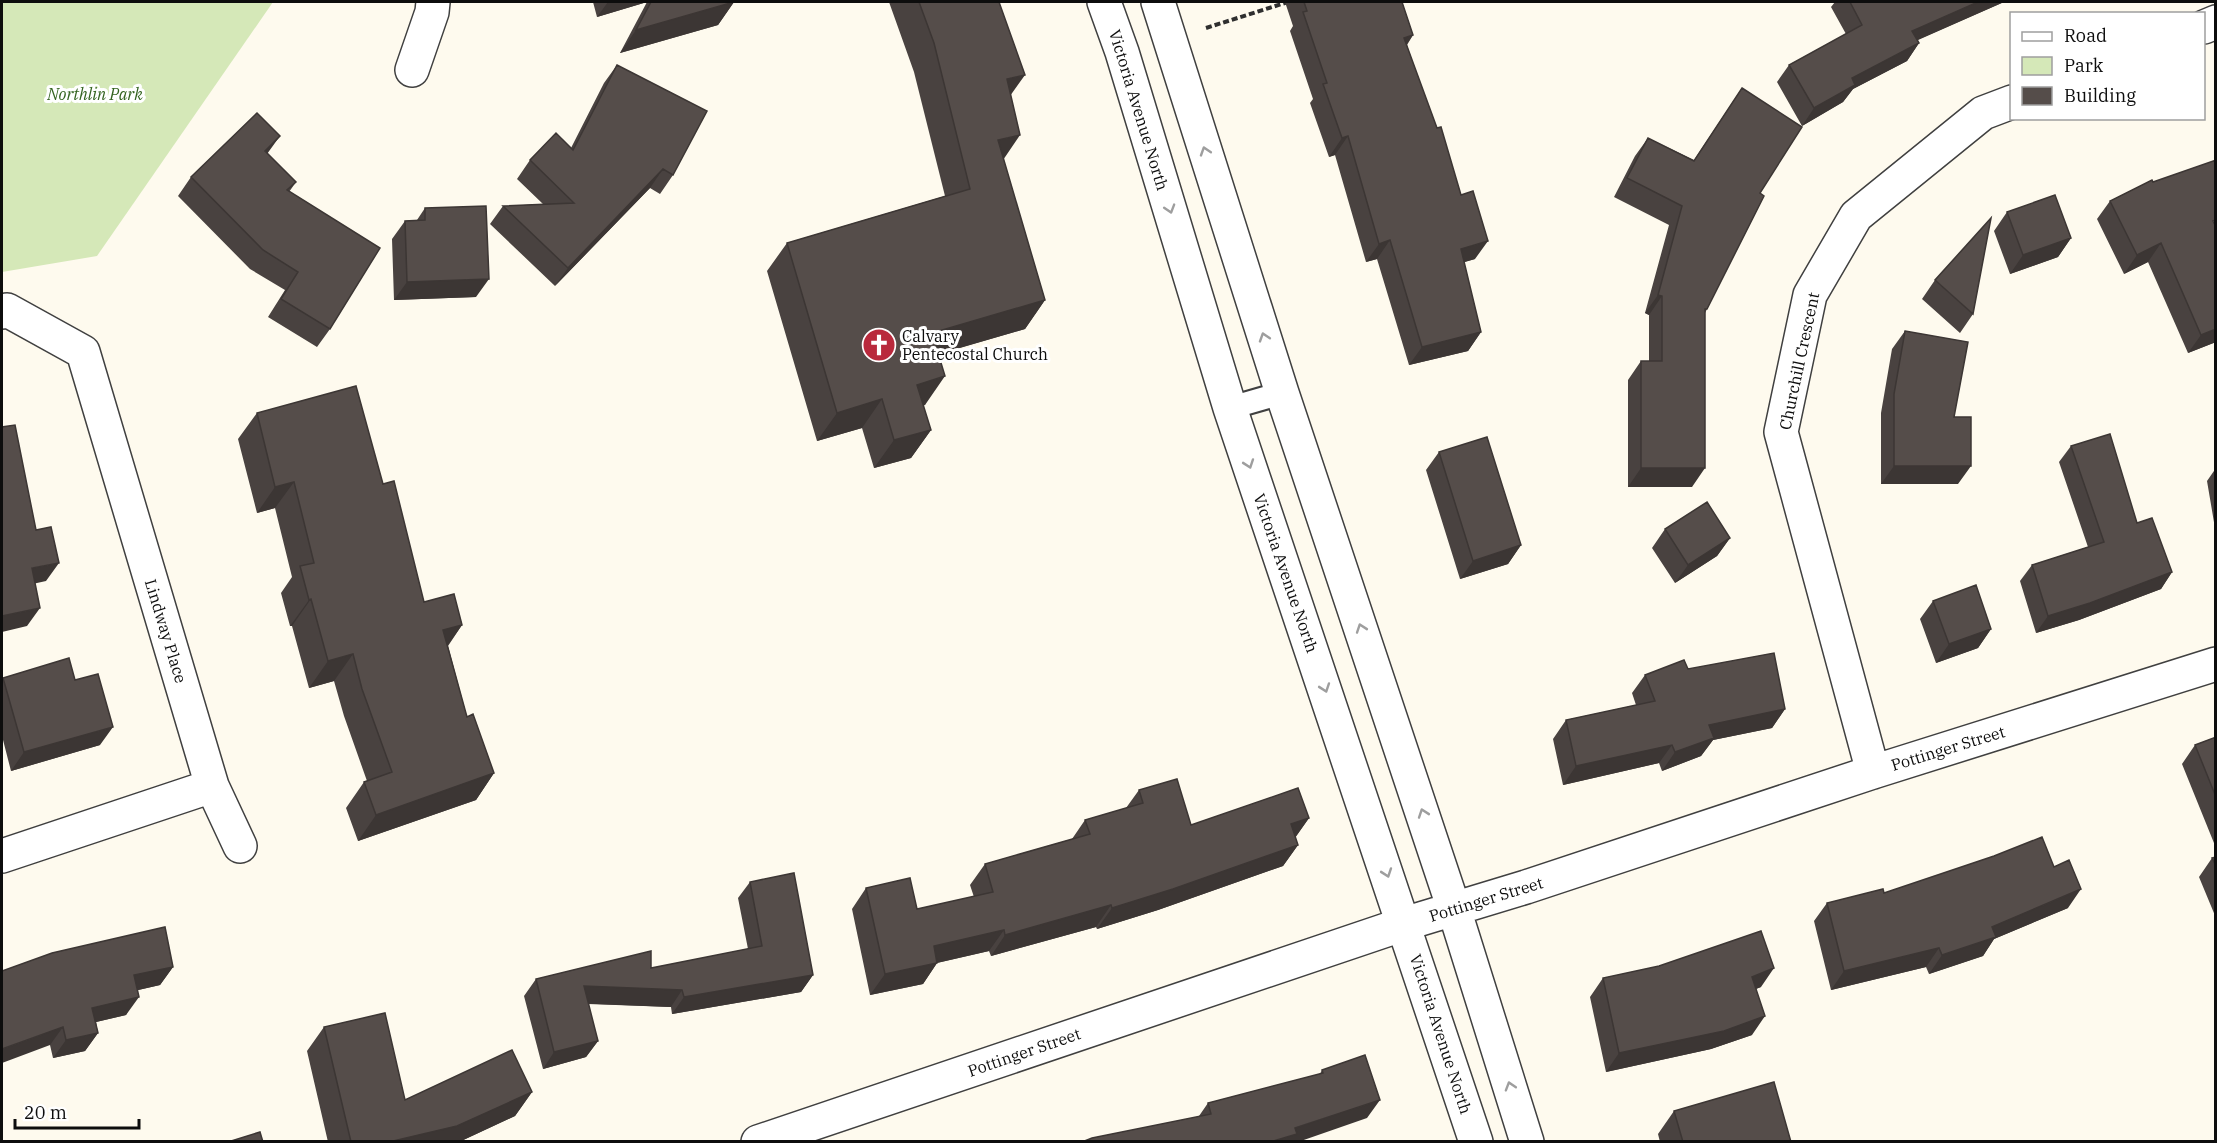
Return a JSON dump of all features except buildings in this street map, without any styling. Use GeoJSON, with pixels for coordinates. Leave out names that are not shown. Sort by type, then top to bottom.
{"type":"FeatureCollection","features":[{"type":"Feature","properties":{"kind":"street"},"geometry":{"type":"LineString","coordinates":[[412,70],[432,12],[433,2]]}},
{"type":"Feature","properties":{"kind":"street","name":"Victoria Avenue North"},"geometry":{"type":"LineString","coordinates":[[1104,2],[1122,52],[1230,408],[1476,1142]]}},
{"type":"Feature","properties":{"kind":"street"},"geometry":{"type":"LineString","coordinates":[[1158,2],[1282,393],[1454,909],[1527,1142]]}},
{"type":"Feature","properties":{"kind":"street","name":"Churchill Crescent"},"geometry":{"type":"LineString","coordinates":[[1873,772],[1781,432],[1810,295],[1856,216],[1983,113],[2010,103]]}},
{"type":"Feature","properties":{"kind":"street","name":"Lindway Place"},"geometry":{"type":"LineString","coordinates":[[2,312],[7,310],[83,352],[212,786],[240,846]]}},
{"type":"Feature","properties":{"kind":"street","name":"Pottinger Street"},"geometry":{"type":"LineString","coordinates":[[758,1142],[1404,924],[1526,887],[1873,772],[2216,664]]}},
{"type":"Feature","properties":{"kind":"street"},"geometry":{"type":"LineString","coordinates":[[2,856],[212,786]]}},
{"type":"Feature","properties":{"kind":"lane"},"geometry":{"type":"LineString","coordinates":[[1230,408],[1282,393]]}},
{"type":"Feature","properties":{"kind":"path"},"geometry":{"type":"LineString","coordinates":[[1171,42],[1202,29],[1288,2]]}},
{"type":"Feature","properties":{"kind":"green space","name":"Northlin Park"},"geometry":{"type":"Polygon","coordinates":[[[2,2],[273,2],[97,256],[2,272],[2,2]]]}},
{"type":"Feature","properties":{"kind":"place","name":"Calvary Pentecostal Church"},"geometry":{"type":"Point","coordinates":[879,345]}}]}
